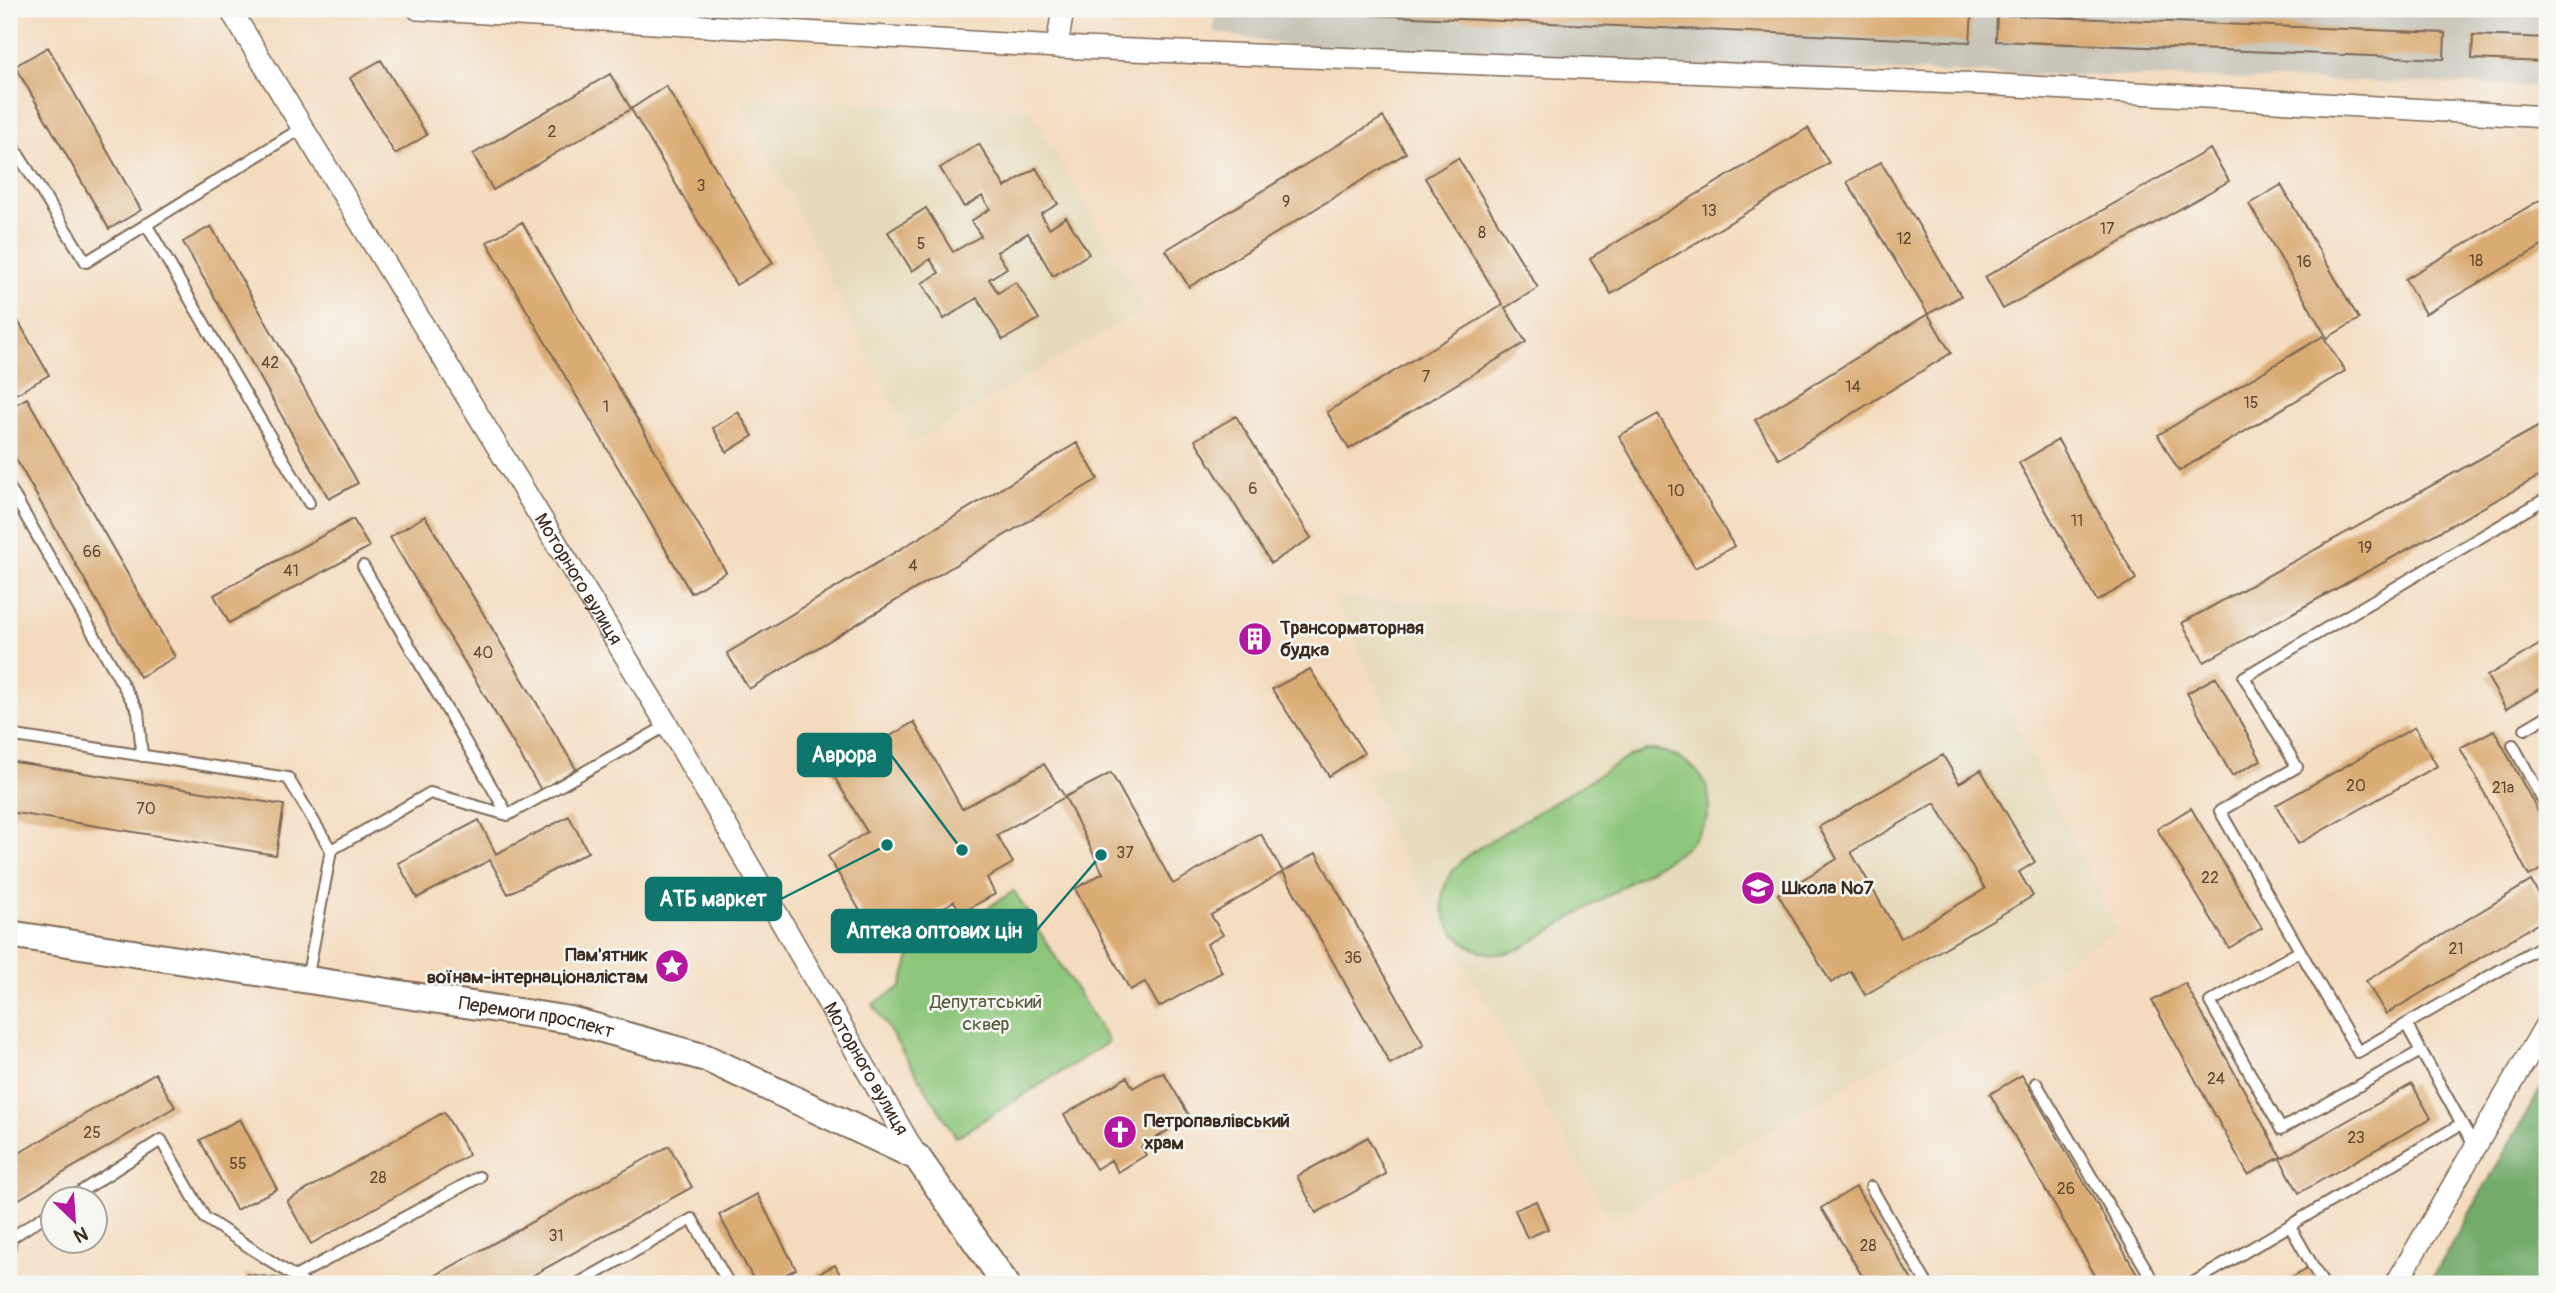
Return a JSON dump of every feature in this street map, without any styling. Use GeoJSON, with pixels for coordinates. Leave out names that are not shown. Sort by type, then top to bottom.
{"type":"FeatureCollection","features":[{"type":"Feature","properties":{"kind":"street","name":"Моторного вулиця"},"geometry":{"type":"LineString","coordinates":[[230,9],[668,725],[917,1157]]}},
{"type":"Feature","properties":{"kind":"street"},"geometry":{"type":"LineString","coordinates":[[418,9],[1057,47],[1983,84],[2547,117]]}},
{"type":"Feature","properties":{"kind":"street"},"geometry":{"type":"LineString","coordinates":[[1057,47],[1063,9]]}},
{"type":"Feature","properties":{"kind":"street","name":"Перемоги проспект"},"geometry":{"type":"LineString","coordinates":[[9,934],[570,1020],[706,1058],[917,1157]]}},
{"type":"Feature","properties":{"kind":"street"},"geometry":{"type":"LineString","coordinates":[[2396,1284],[2547,1023]]}},
{"type":"Feature","properties":{"kind":"street"},"geometry":{"type":"LineString","coordinates":[[917,1157],[1006,1284]]}},
{"type":"Feature","properties":{"kind":"lane"},"geometry":{"type":"LineString","coordinates":[[9,140],[86,262],[302,128]]}},
{"type":"Feature","properties":{"kind":"lane"},"geometry":{"type":"LineString","coordinates":[[146,225],[309,503]]}},
{"type":"Feature","properties":{"kind":"lane"},"geometry":{"type":"LineString","coordinates":[[9,487],[138,711],[142,756]]}},
{"type":"Feature","properties":{"kind":"lane"},"geometry":{"type":"LineString","coordinates":[[2547,498],[2244,677],[2297,767],[2220,811],[2358,1052],[2547,943]]}},
{"type":"Feature","properties":{"kind":"lane"},"geometry":{"type":"LineString","coordinates":[[363,566],[508,815]]}},
{"type":"Feature","properties":{"kind":"lane"},"geometry":{"type":"LineString","coordinates":[[2525,729],[2547,716]]}},
{"type":"Feature","properties":{"kind":"lane"},"geometry":{"type":"LineString","coordinates":[[331,850],[430,793],[508,815],[668,725]]}},
{"type":"Feature","properties":{"kind":"lane"},"geometry":{"type":"LineString","coordinates":[[9,735],[288,778],[331,850],[307,980]]}},
{"type":"Feature","properties":{"kind":"lane"},"geometry":{"type":"LineString","coordinates":[[2513,745],[2547,808]]}},
{"type":"Feature","properties":{"kind":"lane"},"geometry":{"type":"LineString","coordinates":[[2300,951],[2210,1002],[2281,1129],[2421,1051]]}},
{"type":"Feature","properties":{"kind":"lane"},"geometry":{"type":"LineString","coordinates":[[2406,1024],[2475,1148]]}},
{"type":"Feature","properties":{"kind":"lane"},"geometry":{"type":"LineString","coordinates":[[2036,1083],[2155,1284]]}},
{"type":"Feature","properties":{"kind":"lane"},"geometry":{"type":"LineString","coordinates":[[2191,1284],[2461,1124]]}},
{"type":"Feature","properties":{"kind":"lane"},"geometry":{"type":"LineString","coordinates":[[94,1184],[161,1140],[205,1217],[300,1281],[479,1177]]}},
{"type":"Feature","properties":{"kind":"lane"},"geometry":{"type":"LineString","coordinates":[[1871,1187],[1927,1284]]}},
{"type":"Feature","properties":{"kind":"lane"},"geometry":{"type":"LineString","coordinates":[[577,1284],[692,1219],[729,1284]]}},
{"type":"Feature","properties":{"kind":"lane"},"geometry":{"type":"LineString","coordinates":[[9,1251],[10,1237],[38,1220]]}},
{"type":"Feature","properties":{"kind":"lane"},"geometry":{"type":"LineString","coordinates":[[2290,1226],[2323,1284]]}},
{"type":"Feature","properties":{"kind":"shaded area"},"geometry":{"type":"Polygon","coordinates":[[[1215,9],[2547,9],[2547,86],[1363,59],[1214,32],[1215,9]]]}},
{"type":"Feature","properties":{"kind":"shaded area"},"geometry":{"type":"Polygon","coordinates":[[[740,98],[1032,110],[1144,309],[913,443],[740,98]]]}},
{"type":"Feature","properties":{"kind":"shaded area","name":"Школа №7"},"geometry":{"type":"Polygon","coordinates":[[[1333,597],[1523,608],[1979,649],[2117,931],[1611,1220],[1395,844],[1368,777],[1410,759],[1333,597]]]}},
{"type":"Feature","properties":{"kind":"green space"},"geometry":{"type":"Polygon","coordinates":[[[1646,750],[1671,754],[1682,759],[1701,776],[1706,787],[1708,813],[1698,833],[1683,850],[1520,949],[1501,954],[1486,953],[1464,942],[1448,922],[1442,898],[1450,876],[1463,859],[1628,757],[1646,750]]]}},
{"type":"Feature","properties":{"kind":"green space","name":"Депутатський сквер"},"geometry":{"type":"Polygon","coordinates":[[[1014,891],[1109,1042],[956,1137],[873,1004],[901,987],[910,957],[1014,891]]]}},
{"type":"Feature","properties":{"kind":"green space"},"geometry":{"type":"Polygon","coordinates":[[[2547,1078],[2547,1284],[2429,1284],[2547,1078]]]}},
{"type":"Feature","properties":{"kind":"building"},"geometry":{"type":"Polygon","coordinates":[[[1370,9],[1891,9],[1972,12],[1970,42],[1370,15],[1370,9]]]}},
{"type":"Feature","properties":{"kind":"building"},"geometry":{"type":"Polygon","coordinates":[[[2547,9],[2547,16],[2446,11],[2547,9]]]}},
{"type":"Feature","properties":{"kind":"building"},"geometry":{"type":"Polygon","coordinates":[[[1997,15],[2445,33],[2444,59],[1996,41],[1997,15]]]}},
{"type":"Feature","properties":{"kind":"building"},"geometry":{"type":"Polygon","coordinates":[[[2473,35],[2547,38],[2547,62],[2472,59],[2473,35]]]}},
{"type":"Feature","properties":{"kind":"building"},"geometry":{"type":"Polygon","coordinates":[[[48,47],[141,210],[109,229],[15,66],[48,47]]]}},
{"type":"Feature","properties":{"kind":"building"},"geometry":{"type":"Polygon","coordinates":[[[381,60],[427,135],[395,154],[350,78],[381,60]]]}},
{"type":"Feature","properties":{"kind":"building"},"geometry":{"type":"Polygon","coordinates":[[[610,74],[631,109],[493,190],[473,154],[610,74]]]}},
{"type":"Feature","properties":{"kind":"building"},"geometry":{"type":"Polygon","coordinates":[[[666,86],[773,263],[736,285],[631,109],[666,86]]]}},
{"type":"Feature","properties":{"kind":"building"},"geometry":{"type":"Polygon","coordinates":[[[1383,117],[1406,153],[1189,287],[1166,250],[1383,117]]]}},
{"type":"Feature","properties":{"kind":"building"},"geometry":{"type":"Polygon","coordinates":[[[1808,128],[1829,163],[1611,294],[1590,258],[1808,128]]]}},
{"type":"Feature","properties":{"kind":"building"},"geometry":{"type":"Polygon","coordinates":[[[979,144],[1005,187],[1036,168],[1058,204],[1041,214],[1049,228],[1066,217],[1089,254],[1053,276],[1028,233],[997,252],[1007,268],[989,279],[998,293],[1016,282],[1039,319],[1003,340],[977,298],[944,319],[922,283],[939,273],[930,259],[912,271],[888,232],[926,208],[953,252],[981,236],[971,221],[990,209],[982,196],[964,207],[940,168],[979,144]]]}},
{"type":"Feature","properties":{"kind":"building"},"geometry":{"type":"Polygon","coordinates":[[[2210,149],[2229,181],[2003,309],[1985,277],[2210,149]]]}},
{"type":"Feature","properties":{"kind":"building"},"geometry":{"type":"Polygon","coordinates":[[[1458,158],[1538,288],[1505,308],[1526,342],[1349,449],[1327,412],[1503,305],[1425,178],[1458,158]]]}},
{"type":"Feature","properties":{"kind":"building"},"geometry":{"type":"Polygon","coordinates":[[[1881,162],[1961,296],[1928,314],[1847,182],[1881,162]]]}},
{"type":"Feature","properties":{"kind":"building"},"geometry":{"type":"Polygon","coordinates":[[[2281,185],[2359,319],[2327,338],[2249,204],[2281,185]]]}},
{"type":"Feature","properties":{"kind":"building"},"geometry":{"type":"Polygon","coordinates":[[[2547,196],[2547,243],[2425,314],[2405,279],[2547,196]]]}},
{"type":"Feature","properties":{"kind":"building"},"geometry":{"type":"Polygon","coordinates":[[[522,222],[726,572],[691,593],[487,242],[522,222]]]}},
{"type":"Feature","properties":{"kind":"building"},"geometry":{"type":"Polygon","coordinates":[[[211,226],[358,483],[329,499],[183,242],[211,226]]]}},
{"type":"Feature","properties":{"kind":"building"},"geometry":{"type":"Polygon","coordinates":[[[9,305],[49,375],[16,394],[9,382],[9,305]]]}},
{"type":"Feature","properties":{"kind":"building"},"geometry":{"type":"Polygon","coordinates":[[[1928,314],[1951,353],[1779,459],[1755,420],[1928,314]]]}},
{"type":"Feature","properties":{"kind":"building"},"geometry":{"type":"Polygon","coordinates":[[[2323,336],[2345,371],[2179,471],[2158,435],[2323,336]]]}},
{"type":"Feature","properties":{"kind":"building"},"geometry":{"type":"Polygon","coordinates":[[[27,398],[175,657],[140,677],[9,447],[9,408],[27,398]]]}},
{"type":"Feature","properties":{"kind":"building"},"geometry":{"type":"Polygon","coordinates":[[[738,412],[753,436],[727,452],[713,428],[738,412]]]}},
{"type":"Feature","properties":{"kind":"building"},"geometry":{"type":"Polygon","coordinates":[[[1658,414],[1734,546],[1695,568],[1619,436],[1658,414]]]}},
{"type":"Feature","properties":{"kind":"building"},"geometry":{"type":"Polygon","coordinates":[[[1236,416],[1311,538],[1271,563],[1195,440],[1236,416]]]}},
{"type":"Feature","properties":{"kind":"building"},"geometry":{"type":"Polygon","coordinates":[[[2545,423],[2547,472],[2204,662],[2182,623],[2545,423]]]}},
{"type":"Feature","properties":{"kind":"building"},"geometry":{"type":"Polygon","coordinates":[[[2058,440],[2136,579],[2097,601],[2019,463],[2058,440]]]}},
{"type":"Feature","properties":{"kind":"building"},"geometry":{"type":"Polygon","coordinates":[[[1077,443],[1098,479],[749,689],[727,653],[1077,443]]]}},
{"type":"Feature","properties":{"kind":"building"},"geometry":{"type":"Polygon","coordinates":[[[425,516],[576,769],[541,790],[390,537],[425,516]]]}},
{"type":"Feature","properties":{"kind":"building"},"geometry":{"type":"Polygon","coordinates":[[[353,519],[369,547],[229,623],[214,595],[353,519]]]}},
{"type":"Feature","properties":{"kind":"building","name":"Трансорматорная будка"},"geometry":{"type":"Polygon","coordinates":[[[1260,627],[1268,642],[1251,652],[1242,636],[1260,627]]]}},
{"type":"Feature","properties":{"kind":"building"},"geometry":{"type":"Polygon","coordinates":[[[2547,640],[2547,684],[2506,709],[2487,676],[2547,640]]]}},
{"type":"Feature","properties":{"kind":"building"},"geometry":{"type":"Polygon","coordinates":[[[1310,669],[1364,753],[1329,776],[1272,689],[1310,669]]]}},
{"type":"Feature","properties":{"kind":"building"},"geometry":{"type":"Polygon","coordinates":[[[2216,677],[2261,760],[2232,776],[2187,693],[2216,677]]]}},
{"type":"Feature","properties":{"kind":"building"},"geometry":{"type":"Polygon","coordinates":[[[914,722],[962,809],[1044,764],[1065,797],[997,835],[1013,863],[987,878],[995,894],[961,913],[954,901],[880,945],[828,856],[867,832],[818,749],[837,738],[850,760],[914,722]]]}},
{"type":"Feature","properties":{"kind":"building"},"geometry":{"type":"Polygon","coordinates":[[[2415,727],[2437,766],[2298,844],[2276,805],[2415,727]]]}},
{"type":"Feature","properties":{"kind":"building"},"geometry":{"type":"Polygon","coordinates":[[[2494,730],[2547,828],[2547,866],[2529,876],[2460,748],[2494,730]]]}},
{"type":"Feature","properties":{"kind":"building"},"geometry":{"type":"Polygon","coordinates":[[[1943,755],[1959,783],[1981,770],[2035,862],[2019,872],[2033,896],[1865,995],[1851,971],[1831,983],[1778,894],[1837,859],[1819,827],[1943,755]],[[1935,803],[1851,852],[1901,938],[1985,889],[1935,803]]]}},
{"type":"Feature","properties":{"kind":"building"},"geometry":{"type":"Polygon","coordinates":[[[9,761],[284,805],[276,855],[9,812],[9,761]]]}},
{"type":"Feature","properties":{"kind":"building"},"geometry":{"type":"Polygon","coordinates":[[[1111,773],[1173,884],[1261,834],[1283,872],[1211,915],[1223,935],[1207,944],[1222,972],[1159,1007],[1145,982],[1130,990],[1075,889],[1103,873],[1065,797],[1111,773]]]}},
{"type":"Feature","properties":{"kind":"building"},"geometry":{"type":"Polygon","coordinates":[[[2191,808],[2262,928],[2229,948],[2157,829],[2191,808]]]}},
{"type":"Feature","properties":{"kind":"building"},"geometry":{"type":"Polygon","coordinates":[[[569,816],[588,852],[508,894],[490,860],[417,898],[398,863],[479,820],[496,854],[569,816]]]}},
{"type":"Feature","properties":{"kind":"building"},"geometry":{"type":"Polygon","coordinates":[[[1316,853],[1424,1045],[1390,1064],[1283,872],[1316,853]]]}},
{"type":"Feature","properties":{"kind":"building"},"geometry":{"type":"Polygon","coordinates":[[[2531,881],[2547,908],[2547,918],[2386,1014],[2366,981],[2531,881]]]}},
{"type":"Feature","properties":{"kind":"building"},"geometry":{"type":"Polygon","coordinates":[[[2185,983],[2281,1157],[2248,1175],[2152,1001],[2185,983]]]}},
{"type":"Feature","properties":{"kind":"building"},"geometry":{"type":"Polygon","coordinates":[[[155,1073],[175,1107],[45,1184],[38,1184],[38,1188],[9,1205],[9,1159],[155,1073]]]}},
{"type":"Feature","properties":{"kind":"building","name":"Петропавлівський храм"},"geometry":{"type":"Polygon","coordinates":[[[1164,1073],[1190,1117],[1141,1147],[1146,1155],[1118,1172],[1111,1160],[1096,1169],[1064,1115],[1127,1077],[1133,1088],[1164,1073]]]}},
{"type":"Feature","properties":{"kind":"building"},"geometry":{"type":"Polygon","coordinates":[[[2022,1075],[2143,1284],[2100,1284],[1990,1094],[2022,1075]]]}},
{"type":"Feature","properties":{"kind":"building"},"geometry":{"type":"Polygon","coordinates":[[[2412,1084],[2431,1118],[2299,1193],[2280,1159],[2412,1084]]]}},
{"type":"Feature","properties":{"kind":"building"},"geometry":{"type":"Polygon","coordinates":[[[444,1112],[469,1155],[311,1244],[287,1201],[444,1112]]]}},
{"type":"Feature","properties":{"kind":"building"},"geometry":{"type":"Polygon","coordinates":[[[240,1119],[277,1189],[236,1210],[200,1140],[240,1119]]]}},
{"type":"Feature","properties":{"kind":"building"},"geometry":{"type":"Polygon","coordinates":[[[1368,1137],[1386,1174],[1316,1213],[1297,1176],[1368,1137]]]}},
{"type":"Feature","properties":{"kind":"building"},"geometry":{"type":"Polygon","coordinates":[[[669,1146],[692,1187],[517,1284],[420,1284],[669,1146]]]}},
{"type":"Feature","properties":{"kind":"building"},"geometry":{"type":"Polygon","coordinates":[[[1856,1187],[1914,1284],[1867,1284],[1821,1208],[1856,1187]]]}},
{"type":"Feature","properties":{"kind":"building"},"geometry":{"type":"Polygon","coordinates":[[[757,1194],[796,1269],[768,1284],[756,1284],[719,1215],[757,1194]]]}},
{"type":"Feature","properties":{"kind":"building"},"geometry":{"type":"Polygon","coordinates":[[[1536,1201],[1548,1229],[1527,1238],[1515,1210],[1536,1201]]]}},
{"type":"Feature","properties":{"kind":"building"},"geometry":{"type":"Polygon","coordinates":[[[835,1265],[845,1284],[798,1284],[835,1265]]]}},
{"type":"Feature","properties":{"kind":"building"},"geometry":{"type":"Polygon","coordinates":[[[2309,1267],[2319,1284],[2280,1284],[2309,1267]]]}},
{"type":"Feature","properties":{"kind":"building"},"geometry":{"type":"Polygon","coordinates":[[[246,1274],[293,1280],[292,1284],[244,1284],[246,1274]]]}},
{"type":"Feature","properties":{"kind":"place","name":"Трансорматорная будка"},"geometry":{"type":"Point","coordinates":[1255,639]}},
{"type":"Feature","properties":{"kind":"place","name":"АТБ маркет"},"geometry":{"type":"Point","coordinates":[887,845]}},
{"type":"Feature","properties":{"kind":"place","name":"Аврора"},"geometry":{"type":"Point","coordinates":[962,850]}},
{"type":"Feature","properties":{"kind":"place","name":"Аптека оптових цін"},"geometry":{"type":"Point","coordinates":[1101,855]}},
{"type":"Feature","properties":{"kind":"place","name":"Школа №7"},"geometry":{"type":"Point","coordinates":[1758,888]}},
{"type":"Feature","properties":{"kind":"place","name":"Пам'ятник воїнам-інтернаціоналістам"},"geometry":{"type":"Point","coordinates":[672,966]}},
{"type":"Feature","properties":{"kind":"place","name":"Петропавлівський храм"},"geometry":{"type":"Point","coordinates":[1120,1132]}}]}
